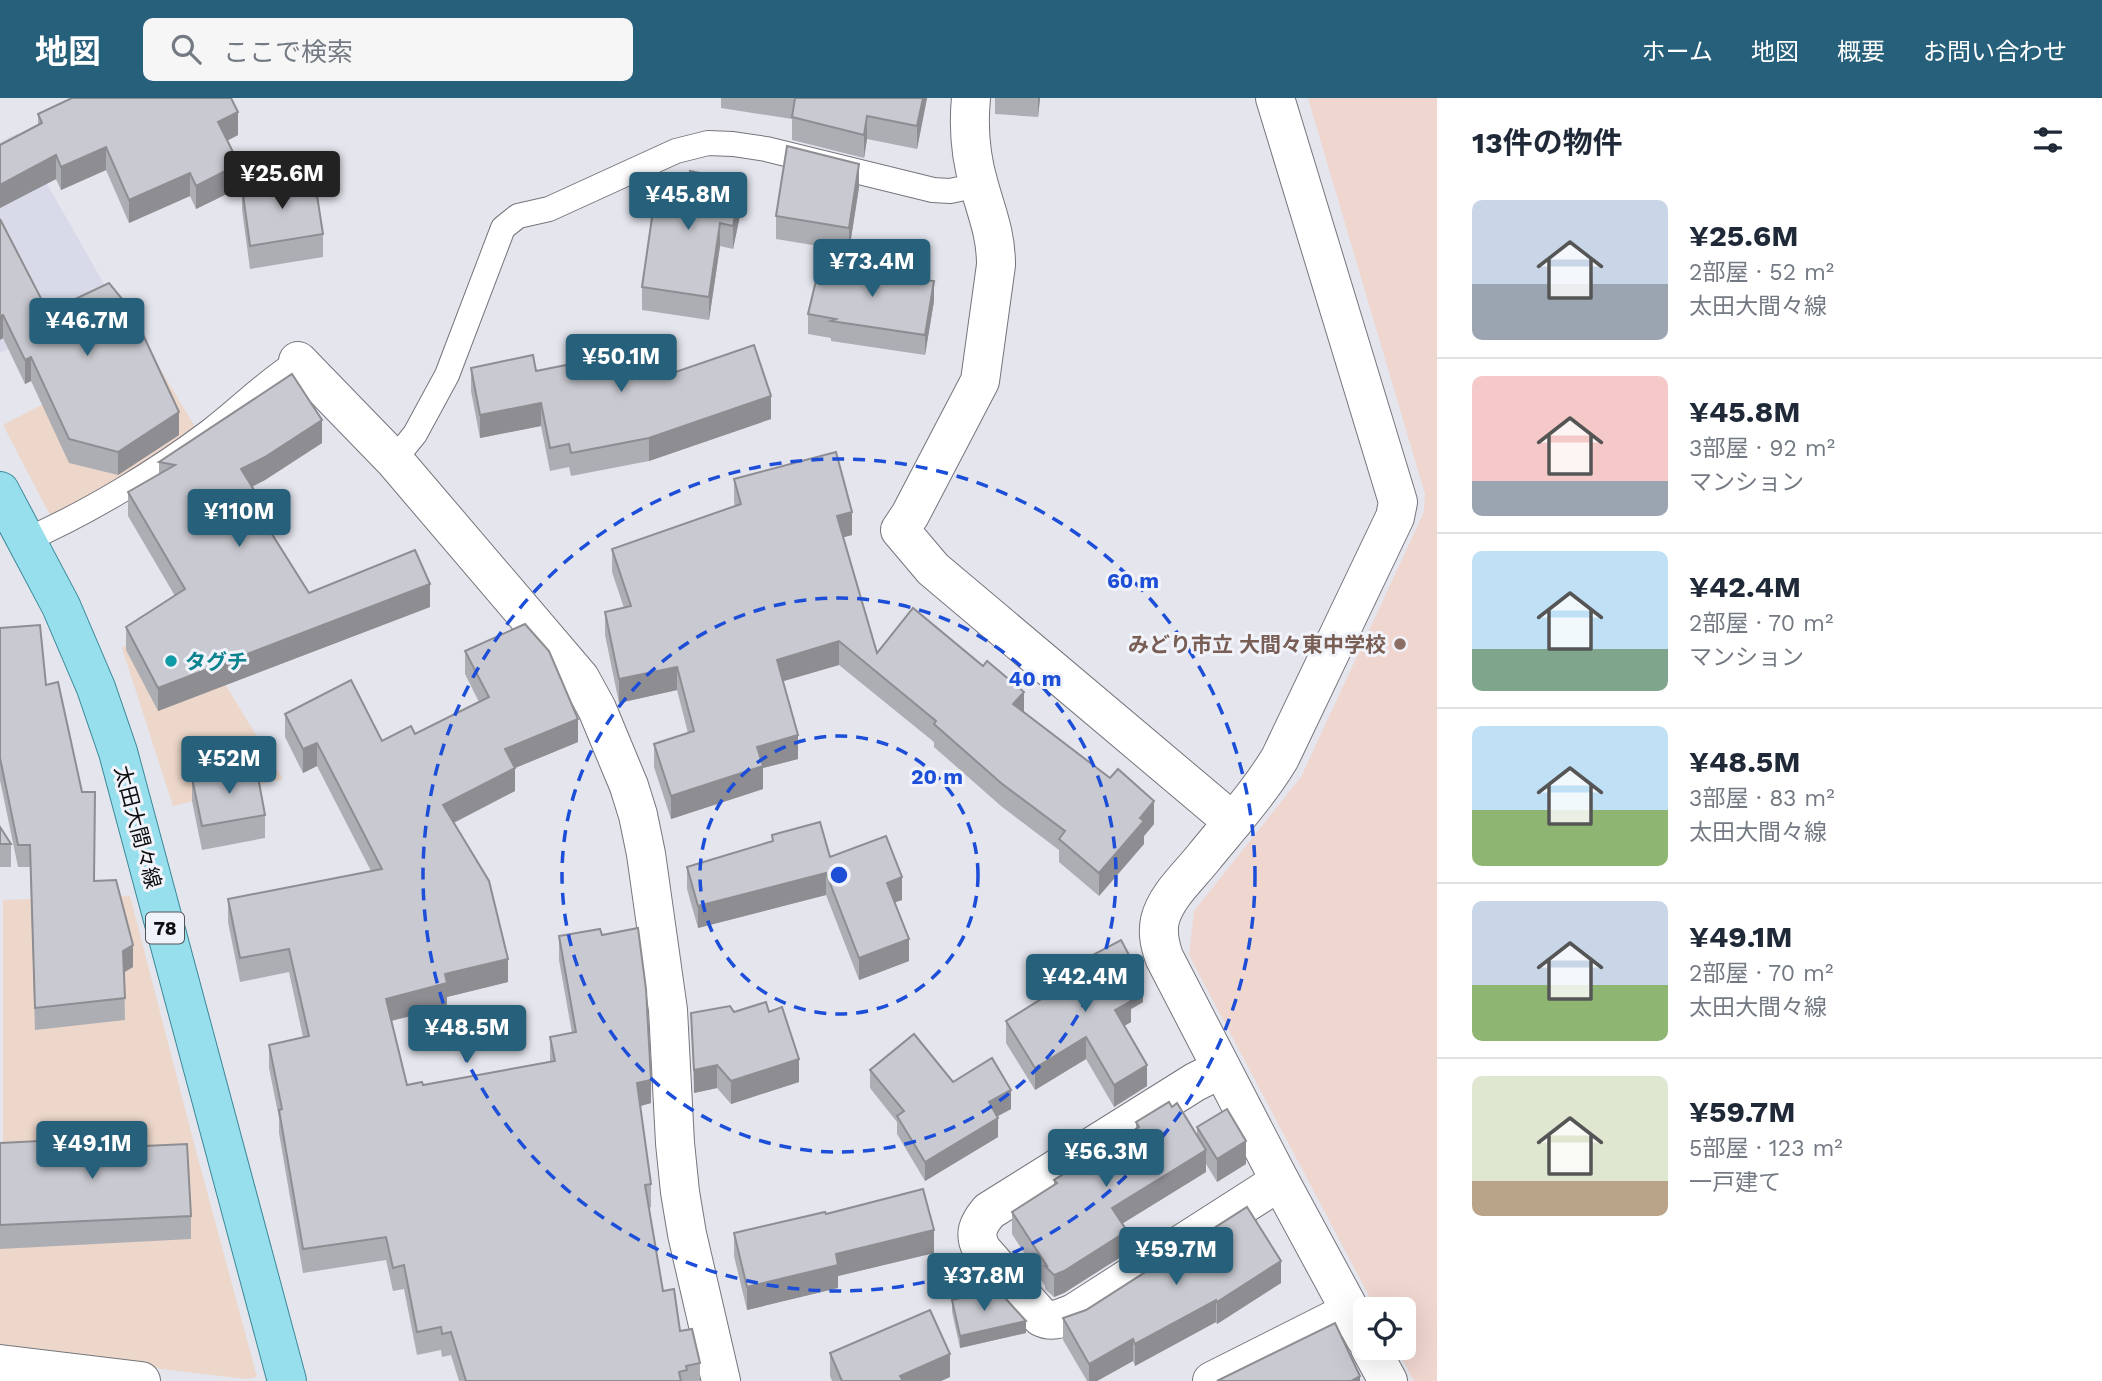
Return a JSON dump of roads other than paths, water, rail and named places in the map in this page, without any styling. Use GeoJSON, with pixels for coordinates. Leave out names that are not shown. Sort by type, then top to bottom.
{"type":"FeatureCollection","features":[{"type":"Feature","properties":{"kind":"main road","name":"太田大間々線"},"geometry":{"type":"LineString","coordinates":[[0,491],[61,606],[96,688],[118,752],[288,1381]]}},
{"type":"Feature","properties":{"kind":"street"},"geometry":{"type":"LineString","coordinates":[[971,98],[969,138],[996,249],[980,381],[900,530],[933,569],[1233,822]]}},
{"type":"Feature","properties":{"kind":"street"},"geometry":{"type":"LineString","coordinates":[[1275,98],[1398,502],[1395,517],[1280,758],[1233,822],[1173,894],[1165,907],[1159,929],[1159,943],[1221,1069],[1353,1316]]}},
{"type":"Feature","properties":{"kind":"street"},"geometry":{"type":"LineString","coordinates":[[298,361],[394,460],[580,678],[597,709],[629,786],[646,855],[668,1010],[680,1192],[721,1381]]}},
{"type":"Feature","properties":{"kind":"street"},"geometry":{"type":"LineString","coordinates":[[1221,1069],[1195,1082],[989,1211],[980,1222],[976,1234],[982,1250],[1041,1317],[1049,1321],[1058,1320],[1074,1313],[1280,1181]]}},
{"type":"Feature","properties":{"kind":"street"},"geometry":{"type":"LineString","coordinates":[[1212,1381],[1353,1327]]}},
{"type":"Feature","properties":{"kind":"street"},"geometry":{"type":"LineString","coordinates":[[1377,1360],[1388,1381]]}},
{"type":"Feature","properties":{"kind":"street"},"geometry":{"type":"LineString","coordinates":[[0,1364],[141,1381]]}},
{"type":"Feature","properties":{"kind":"lane"},"geometry":{"type":"LineString","coordinates":[[394,460],[415,434],[447,376],[503,228],[518,216],[549,209],[676,151],[708,143],[766,149],[933,190],[950,191],[979,185]]}},
{"type":"Feature","properties":{"kind":"lane"},"geometry":{"type":"LineString","coordinates":[[26,540],[65,522],[153,470],[210,430],[276,375],[298,361]]}},
{"type":"Feature","properties":{"kind":"place","name":"みどり市立 大間々東中学校"},"geometry":{"type":"Point","coordinates":[1400,644]}},
{"type":"Feature","properties":{"kind":"place","name":"タグチ"},"geometry":{"type":"Point","coordinates":[171,661]}}]}
